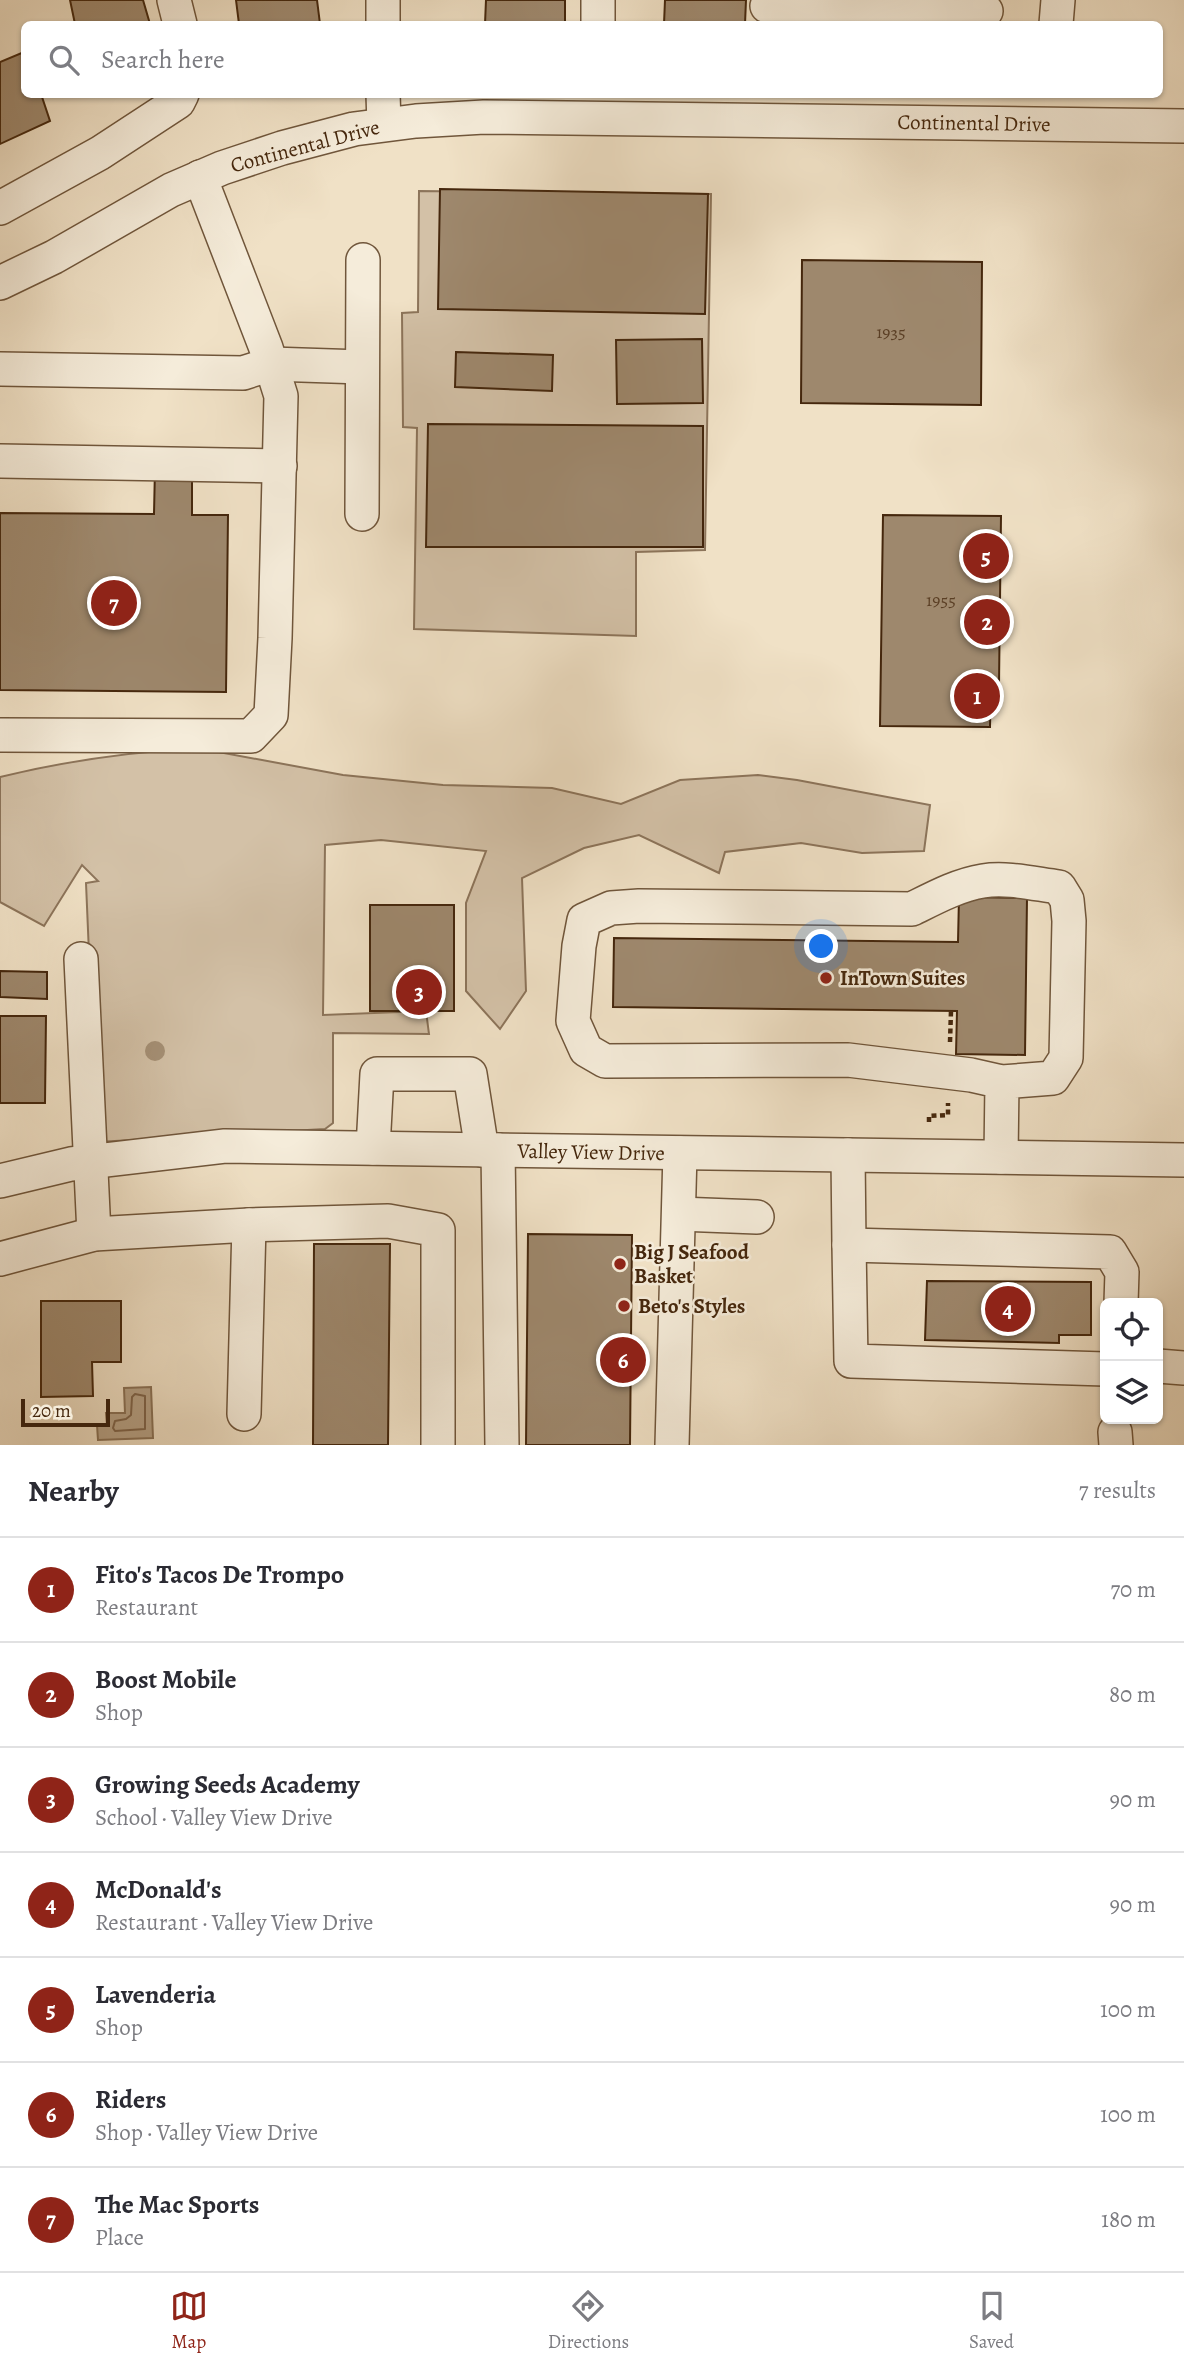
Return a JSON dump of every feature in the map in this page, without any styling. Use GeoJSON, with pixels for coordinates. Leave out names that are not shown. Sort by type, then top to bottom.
{"type":"FeatureCollection","features":[{"type":"Feature","properties":{"kind":"street"},"geometry":{"type":"LineString","coordinates":[[174,0],[179,21]]}},
{"type":"Feature","properties":{"kind":"street"},"geometry":{"type":"LineString","coordinates":[[383,0],[383,21]]}},
{"type":"Feature","properties":{"kind":"street"},"geometry":{"type":"LineString","coordinates":[[598,0],[598,21]]}},
{"type":"Feature","properties":{"kind":"street"},"geometry":{"type":"LineString","coordinates":[[1056,21],[1058,0]]}},
{"type":"Feature","properties":{"kind":"street"},"geometry":{"type":"LineString","coordinates":[[767,10],[986,10]]}},
{"type":"Feature","properties":{"kind":"street"},"geometry":{"type":"LineString","coordinates":[[0,208],[100,153],[178,102],[180,98]]}},
{"type":"Feature","properties":{"kind":"street","name":"Continental Drive"},"geometry":{"type":"LineString","coordinates":[[0,283],[54,257],[138,207],[200,177],[282,148],[354,129],[384,109],[484,117],[598,106],[764,107],[1184,126]]}},
{"type":"Feature","properties":{"kind":"street"},"geometry":{"type":"LineString","coordinates":[[0,735],[251,736],[271,715],[281,396],[200,177]]}},
{"type":"Feature","properties":{"kind":"street"},"geometry":{"type":"LineString","coordinates":[[362,514],[363,260]]}},
{"type":"Feature","properties":{"kind":"street"},"geometry":{"type":"LineString","coordinates":[[0,369],[243,373],[271,364],[362,367]]}},
{"type":"Feature","properties":{"kind":"street"},"geometry":{"type":"LineString","coordinates":[[0,461],[280,466]]}},
{"type":"Feature","properties":{"kind":"street"},"geometry":{"type":"LineString","coordinates":[[984,880],[1059,887],[1067,900],[1069,921],[1066,1058],[1053,1078],[1002,1082],[971,1075],[848,1060],[605,1061],[586,1050],[573,1021],[579,946],[584,920],[611,908],[639,906],[912,909],[948,892],[984,880]]}},
{"type":"Feature","properties":{"kind":"street"},"geometry":{"type":"LineString","coordinates":[[81,959],[94,1234]]}},
{"type":"Feature","properties":{"kind":"street"},"geometry":{"type":"LineString","coordinates":[[373,1148],[377,1074],[470,1074],[490,1150],[502,1445]]}},
{"type":"Feature","properties":{"kind":"street"},"geometry":{"type":"LineString","coordinates":[[1001,1157],[1002,1082]]}},
{"type":"Feature","properties":{"kind":"street","name":"Valley View Drive"},"geometry":{"type":"LineString","coordinates":[[0,1181],[91,1162],[225,1146],[1184,1160]]}},
{"type":"Feature","properties":{"kind":"street"},"geometry":{"type":"LineString","coordinates":[[672,1445],[680,1153]]}},
{"type":"Feature","properties":{"kind":"street"},"geometry":{"type":"LineString","coordinates":[[848,1155],[851,1361],[1100,1369]]}},
{"type":"Feature","properties":{"kind":"street"},"geometry":{"type":"LineString","coordinates":[[679,1214],[757,1216]]}},
{"type":"Feature","properties":{"kind":"street"},"geometry":{"type":"LineString","coordinates":[[0,1259],[94,1234],[248,1225],[388,1222],[438,1230],[438,1445]]}},
{"type":"Feature","properties":{"kind":"street"},"geometry":{"type":"LineString","coordinates":[[244,1414],[248,1225]]}},
{"type":"Feature","properties":{"kind":"street"},"geometry":{"type":"LineString","coordinates":[[849,1245],[1110,1252],[1122,1272],[1121,1298]]}},
{"type":"Feature","properties":{"kind":"street"},"geometry":{"type":"LineString","coordinates":[[1163,1366],[1184,1368]]}},
{"type":"Feature","properties":{"kind":"shaded area"},"geometry":{"type":"Polygon","coordinates":[[[419,191],[711,194],[705,550],[636,552],[636,636],[414,629],[417,428],[403,427],[402,313],[418,312],[419,191]]]}},
{"type":"Feature","properties":{"kind":"shaded area"},"geometry":{"type":"Polygon","coordinates":[[[197,748],[343,775],[443,785],[552,788],[621,804],[680,780],[758,775],[930,805],[924,851],[862,853],[801,843],[725,852],[719,873],[639,835],[584,848],[522,878],[526,991],[500,1029],[466,991],[466,903],[486,851],[381,840],[325,845],[323,1015],[426,1011],[429,1034],[333,1033],[333,1123],[325,1129],[97,1142],[86,883],[98,881],[82,865],[44,926],[0,902],[0,777],[98,758],[197,748]]]}},
{"type":"Feature","properties":{"kind":"water"},"geometry":{"type":"Polygon","coordinates":[[[151,1387],[153,1438],[98,1440],[97,1425],[107,1425],[106,1413],[125,1413],[124,1388],[151,1387]]]}},
{"type":"Feature","properties":{"kind":"building"},"geometry":{"type":"Polygon","coordinates":[[[70,0],[143,0],[149,21],[74,21],[70,0]]]}},
{"type":"Feature","properties":{"kind":"building"},"geometry":{"type":"Polygon","coordinates":[[[236,0],[317,0],[320,21],[239,21],[236,0]]]}},
{"type":"Feature","properties":{"kind":"building"},"geometry":{"type":"Polygon","coordinates":[[[486,0],[565,0],[565,21],[485,21],[486,0]]]}},
{"type":"Feature","properties":{"kind":"building"},"geometry":{"type":"Polygon","coordinates":[[[665,0],[746,0],[745,21],[664,21],[665,0]]]}},
{"type":"Feature","properties":{"kind":"building"},"geometry":{"type":"Polygon","coordinates":[[[21,53],[21,98],[42,98],[50,121],[0,144],[0,62],[21,53]]]}},
{"type":"Feature","properties":{"kind":"building"},"geometry":{"type":"Polygon","coordinates":[[[440,189],[708,194],[705,314],[438,309],[440,189]]]}},
{"type":"Feature","properties":{"kind":"building"},"geometry":{"type":"Polygon","coordinates":[[[802,260],[982,262],[981,405],[801,403],[802,260]]]}},
{"type":"Feature","properties":{"kind":"building"},"geometry":{"type":"Polygon","coordinates":[[[702,339],[703,403],[617,404],[616,340],[702,339]]]}},
{"type":"Feature","properties":{"kind":"building"},"geometry":{"type":"Polygon","coordinates":[[[456,352],[553,355],[552,391],[455,387],[456,352]]]}},
{"type":"Feature","properties":{"kind":"building"},"geometry":{"type":"Polygon","coordinates":[[[428,424],[703,426],[703,547],[426,547],[428,424]]]}},
{"type":"Feature","properties":{"kind":"building"},"geometry":{"type":"Polygon","coordinates":[[[155,468],[192,468],[192,515],[228,515],[226,692],[0,690],[0,513],[154,514],[155,468]]]}},
{"type":"Feature","properties":{"kind":"building"},"geometry":{"type":"Polygon","coordinates":[[[883,515],[1001,516],[999,685],[991,685],[990,727],[880,726],[883,515]]]}},
{"type":"Feature","properties":{"kind":"building"},"geometry":{"type":"Polygon","coordinates":[[[959,897],[1027,898],[1025,1055],[956,1054],[957,1011],[613,1007],[614,938],[958,942],[959,897]]]}},
{"type":"Feature","properties":{"kind":"building"},"geometry":{"type":"Polygon","coordinates":[[[370,905],[454,905],[454,1011],[370,1011],[370,905]]]}},
{"type":"Feature","properties":{"kind":"building"},"geometry":{"type":"Polygon","coordinates":[[[0,971],[47,972],[47,999],[0,997],[0,971]]]}},
{"type":"Feature","properties":{"kind":"building"},"geometry":{"type":"Polygon","coordinates":[[[0,1016],[46,1016],[45,1103],[0,1103],[0,1016]]]}},
{"type":"Feature","properties":{"kind":"building"},"geometry":{"type":"Polygon","coordinates":[[[528,1234],[632,1235],[630,1445],[526,1445],[528,1234]]]}},
{"type":"Feature","properties":{"kind":"building"},"geometry":{"type":"Polygon","coordinates":[[[314,1244],[390,1244],[388,1445],[313,1445],[314,1244]]]}},
{"type":"Feature","properties":{"kind":"building"},"geometry":{"type":"Polygon","coordinates":[[[927,1281],[1091,1282],[1091,1335],[1059,1335],[1059,1343],[925,1340],[927,1281]]]}},
{"type":"Feature","properties":{"kind":"building"},"geometry":{"type":"Polygon","coordinates":[[[41,1301],[121,1301],[121,1362],[92,1362],[93,1396],[41,1397],[41,1301]]]}},
{"type":"Feature","properties":{"kind":"place","name":"Lavenderia"},"geometry":{"type":"Point","coordinates":[986,556]}},
{"type":"Feature","properties":{"kind":"place","name":"The Mac Sports"},"geometry":{"type":"Point","coordinates":[114,603]}},
{"type":"Feature","properties":{"kind":"place","name":"Boost Mobile"},"geometry":{"type":"Point","coordinates":[987,622]}},
{"type":"Feature","properties":{"kind":"place","name":"Fito's Tacos De Trompo"},"geometry":{"type":"Point","coordinates":[977,696]}},
{"type":"Feature","properties":{"kind":"place","name":"InTown Suites"},"geometry":{"type":"Point","coordinates":[826,978]}},
{"type":"Feature","properties":{"kind":"place","name":"Growing Seeds Academy"},"geometry":{"type":"Point","coordinates":[419,992]}},
{"type":"Feature","properties":{"kind":"place","name":"Big J Seafood Basket"},"geometry":{"type":"Point","coordinates":[620,1264]}},
{"type":"Feature","properties":{"kind":"place","name":"Beto's Styles"},"geometry":{"type":"Point","coordinates":[624,1306]}},
{"type":"Feature","properties":{"kind":"place","name":"McDonald's"},"geometry":{"type":"Point","coordinates":[1008,1309]}},
{"type":"Feature","properties":{"kind":"place","name":"Riders"},"geometry":{"type":"Point","coordinates":[623,1360]}}]}
